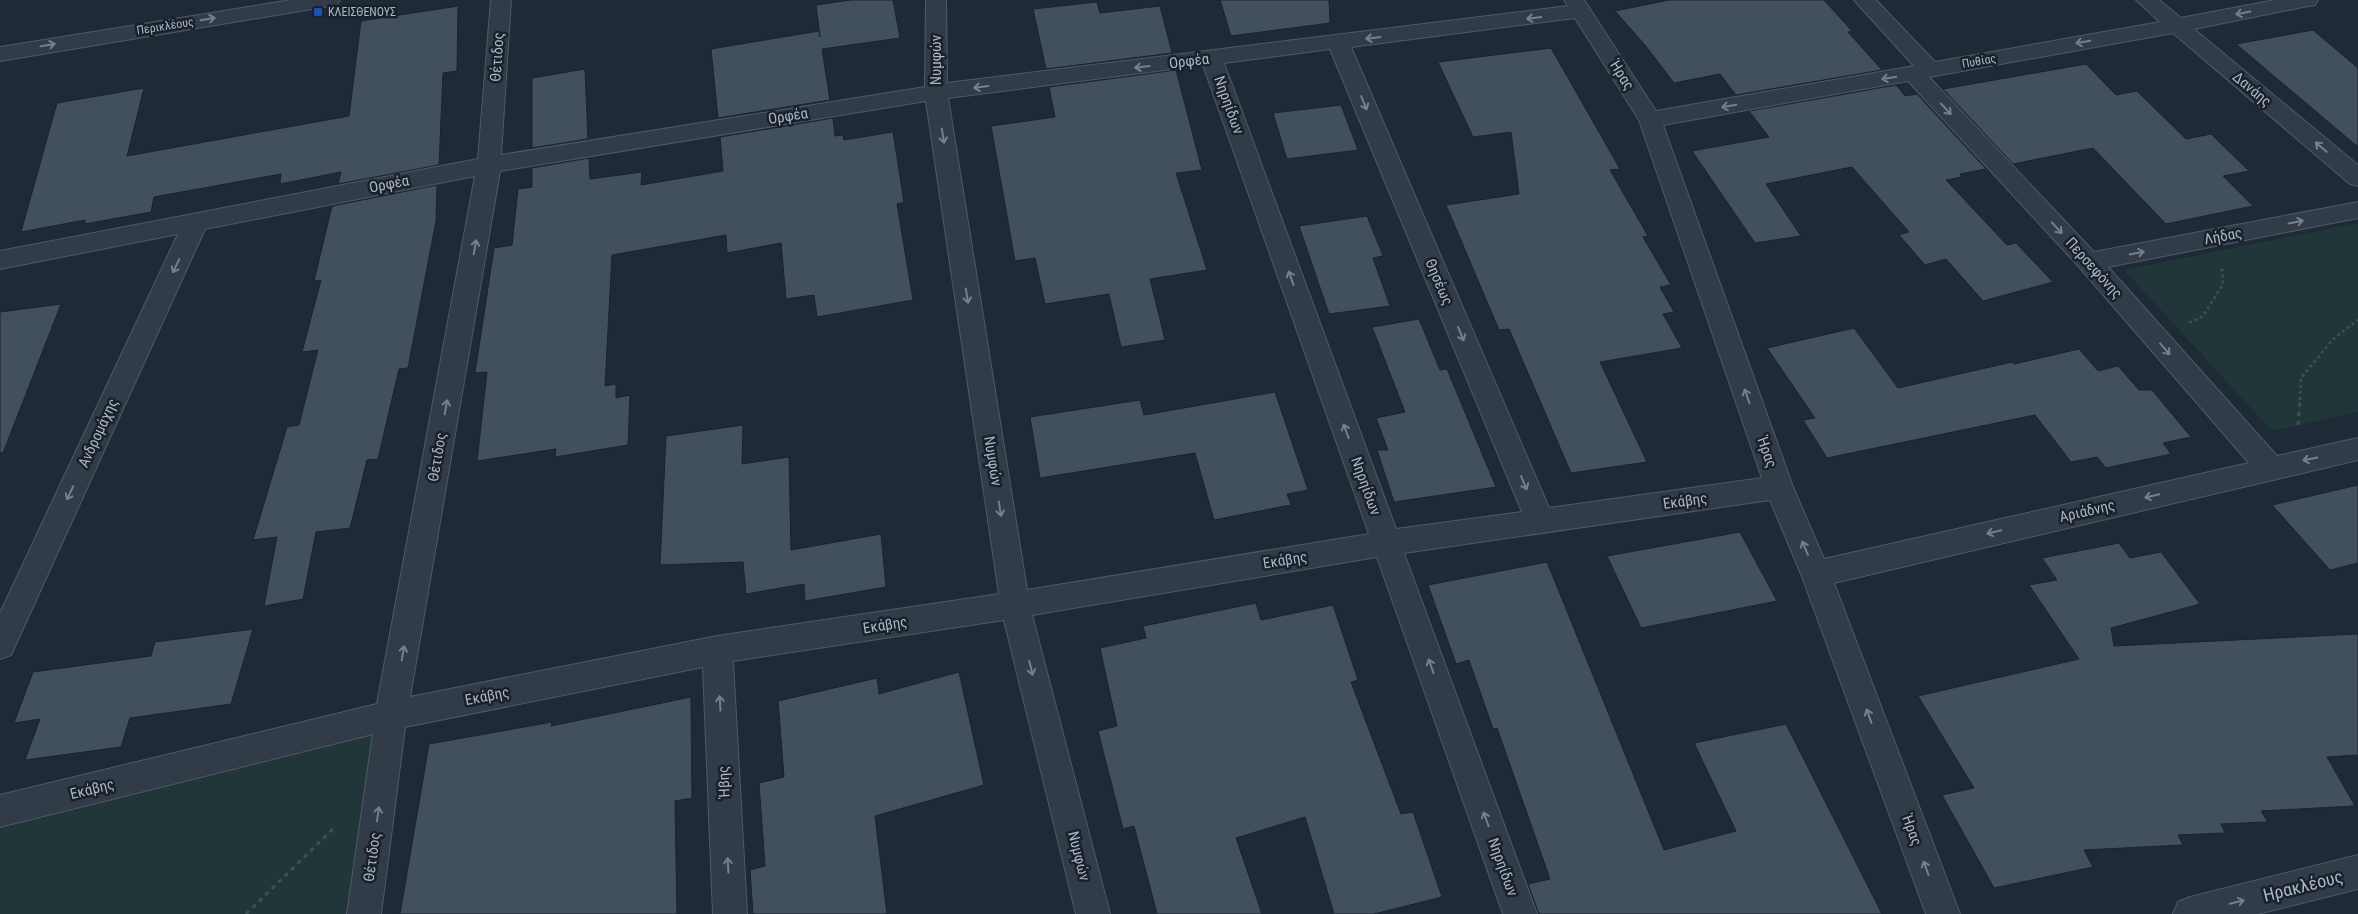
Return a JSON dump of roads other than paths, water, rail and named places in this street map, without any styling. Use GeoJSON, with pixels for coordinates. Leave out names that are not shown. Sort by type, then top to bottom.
{"type":"FeatureCollection","features":[{"type":"Feature","properties":{"kind":"street","name":"Περικλέους"},"geometry":{"type":"LineString","coordinates":[[0,54],[330,0]]}},
{"type":"Feature","properties":{"kind":"street","name":"Θέτιδος"},"geometry":{"type":"LineString","coordinates":[[364,914],[391,716],[490,165],[500,0]]}},
{"type":"Feature","properties":{"kind":"street","name":"Νυμφών"},"geometry":{"type":"LineString","coordinates":[[936,0],[936,92],[1015,605],[1093,914]]}},
{"type":"Feature","properties":{"kind":"street","name":"Περσεφόνης"},"geometry":{"type":"LineString","coordinates":[[1864,0],[1921,71],[2270,468]]}},
{"type":"Feature","properties":{"kind":"street","name":"Δανάης"},"geometry":{"type":"LineString","coordinates":[[2146,0],[2358,178]]}},
{"type":"Feature","properties":{"kind":"street","name":"Πυθίας"},"geometry":{"type":"LineString","coordinates":[[1650,120],[2176,26],[2308,0]]}},
{"type":"Feature","properties":{"kind":"street","name":"Ορφέα"},"geometry":{"type":"LineString","coordinates":[[0,260],[490,165],[936,92],[1338,42],[1578,6]]}},
{"type":"Feature","properties":{"kind":"street","name":"Ήρας"},"geometry":{"type":"LineString","coordinates":[[1578,6],[1650,120],[1779,487],[1816,574],[1942,914]]}},
{"type":"Feature","properties":{"kind":"street","name":"Θησέως"},"geometry":{"type":"LineString","coordinates":[[1338,42],[1541,522]]}},
{"type":"Feature","properties":{"kind":"street","name":"Νηρηίδων"},"geometry":{"type":"LineString","coordinates":[[1212,58],[1520,914]]}},
{"type":"Feature","properties":{"kind":"street","name":"Λήδας"},"geometry":{"type":"LineString","coordinates":[[2089,262],[2358,210]]}},
{"type":"Feature","properties":{"kind":"street","name":"Ανδρομάχης"},"geometry":{"type":"LineString","coordinates":[[0,644],[196,222]]}},
{"type":"Feature","properties":{"kind":"street","name":"Αριάδνης"},"geometry":{"type":"LineString","coordinates":[[1816,574],[2358,449]]}},
{"type":"Feature","properties":{"kind":"street","name":"Εκάβης"},"geometry":{"type":"LineString","coordinates":[[0,811],[391,716],[717,650],[1015,605],[1386,543],[1779,487]]}},
{"type":"Feature","properties":{"kind":"street","name":"Ήβης"},"geometry":{"type":"LineString","coordinates":[[717,650],[730,914]]}},
{"type":"Feature","properties":{"kind":"street","name":"Ηρακλέους"},"geometry":{"type":"LineString","coordinates":[[2190,914],[2358,872]]}},
{"type":"Feature","properties":{"kind":"place","name":"ΚΛΕΙΣΘΕΝΟΥΣ"},"geometry":{"type":"Point","coordinates":[318,12]}}]}
